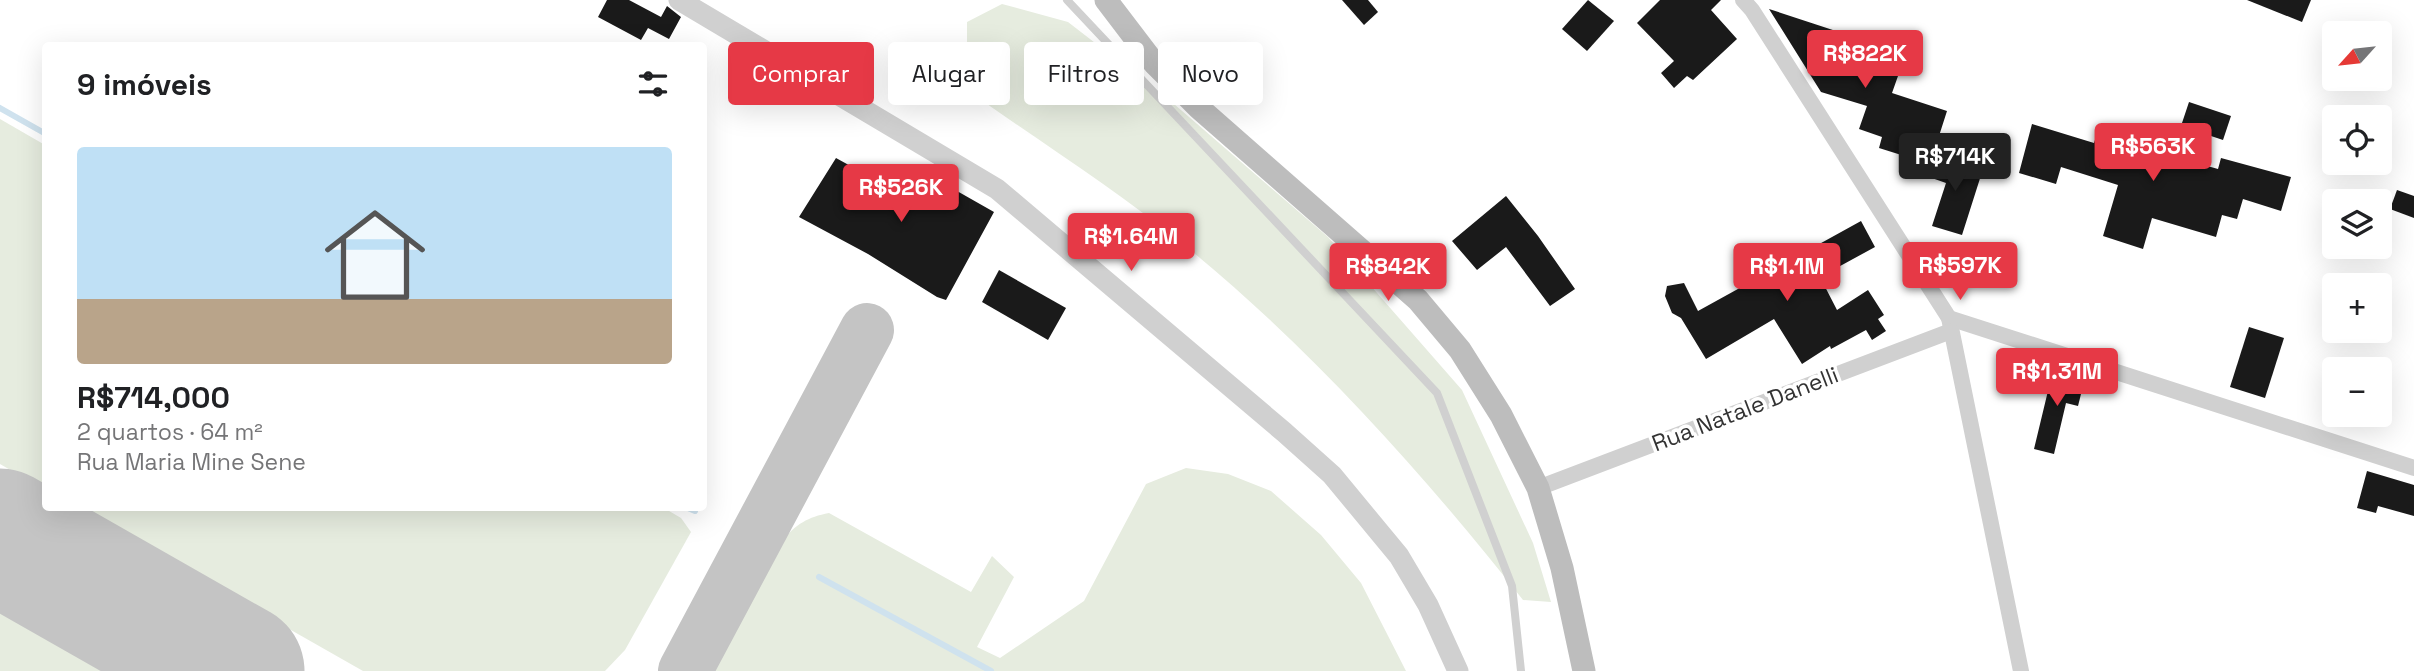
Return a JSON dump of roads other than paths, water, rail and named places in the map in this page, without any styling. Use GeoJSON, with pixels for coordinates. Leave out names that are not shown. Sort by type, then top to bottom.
{"type":"FeatureCollection","features":[{"type":"Feature","properties":{"kind":"main road"},"geometry":{"type":"LineString","coordinates":[[1106,0],[1154,63],[1199,108],[1418,300],[1460,350],[1501,415],[1538,488],[1562,568],[1584,671]]}},
{"type":"Feature","properties":{"kind":"street"},"geometry":{"type":"LineString","coordinates":[[679,0],[997,189],[1273,422],[1332,475],[1399,556],[1428,605],[1458,671]]}},
{"type":"Feature","properties":{"kind":"street"},"geometry":{"type":"LineString","coordinates":[[1743,0],[1752,10],[1950,324],[2021,671]]}},
{"type":"Feature","properties":{"kind":"street"},"geometry":{"type":"LineString","coordinates":[[1950,324],[2414,468]]}},
{"type":"Feature","properties":{"kind":"street","name":"Rua Natale Danelli"},"geometry":{"type":"LineString","coordinates":[[1538,488],[1950,324]]}},
{"type":"Feature","properties":{"kind":"lane"},"geometry":{"type":"LineString","coordinates":[[1067,0],[1437,393],[1512,586],[1521,671]]}},
{"type":"Feature","properties":{"kind":"waterway"},"geometry":{"type":"LineString","coordinates":[[0,108],[42,132]]}},
{"type":"Feature","properties":{"kind":"waterway"},"geometry":{"type":"LineString","coordinates":[[819,577],[991,671]]}}]}
